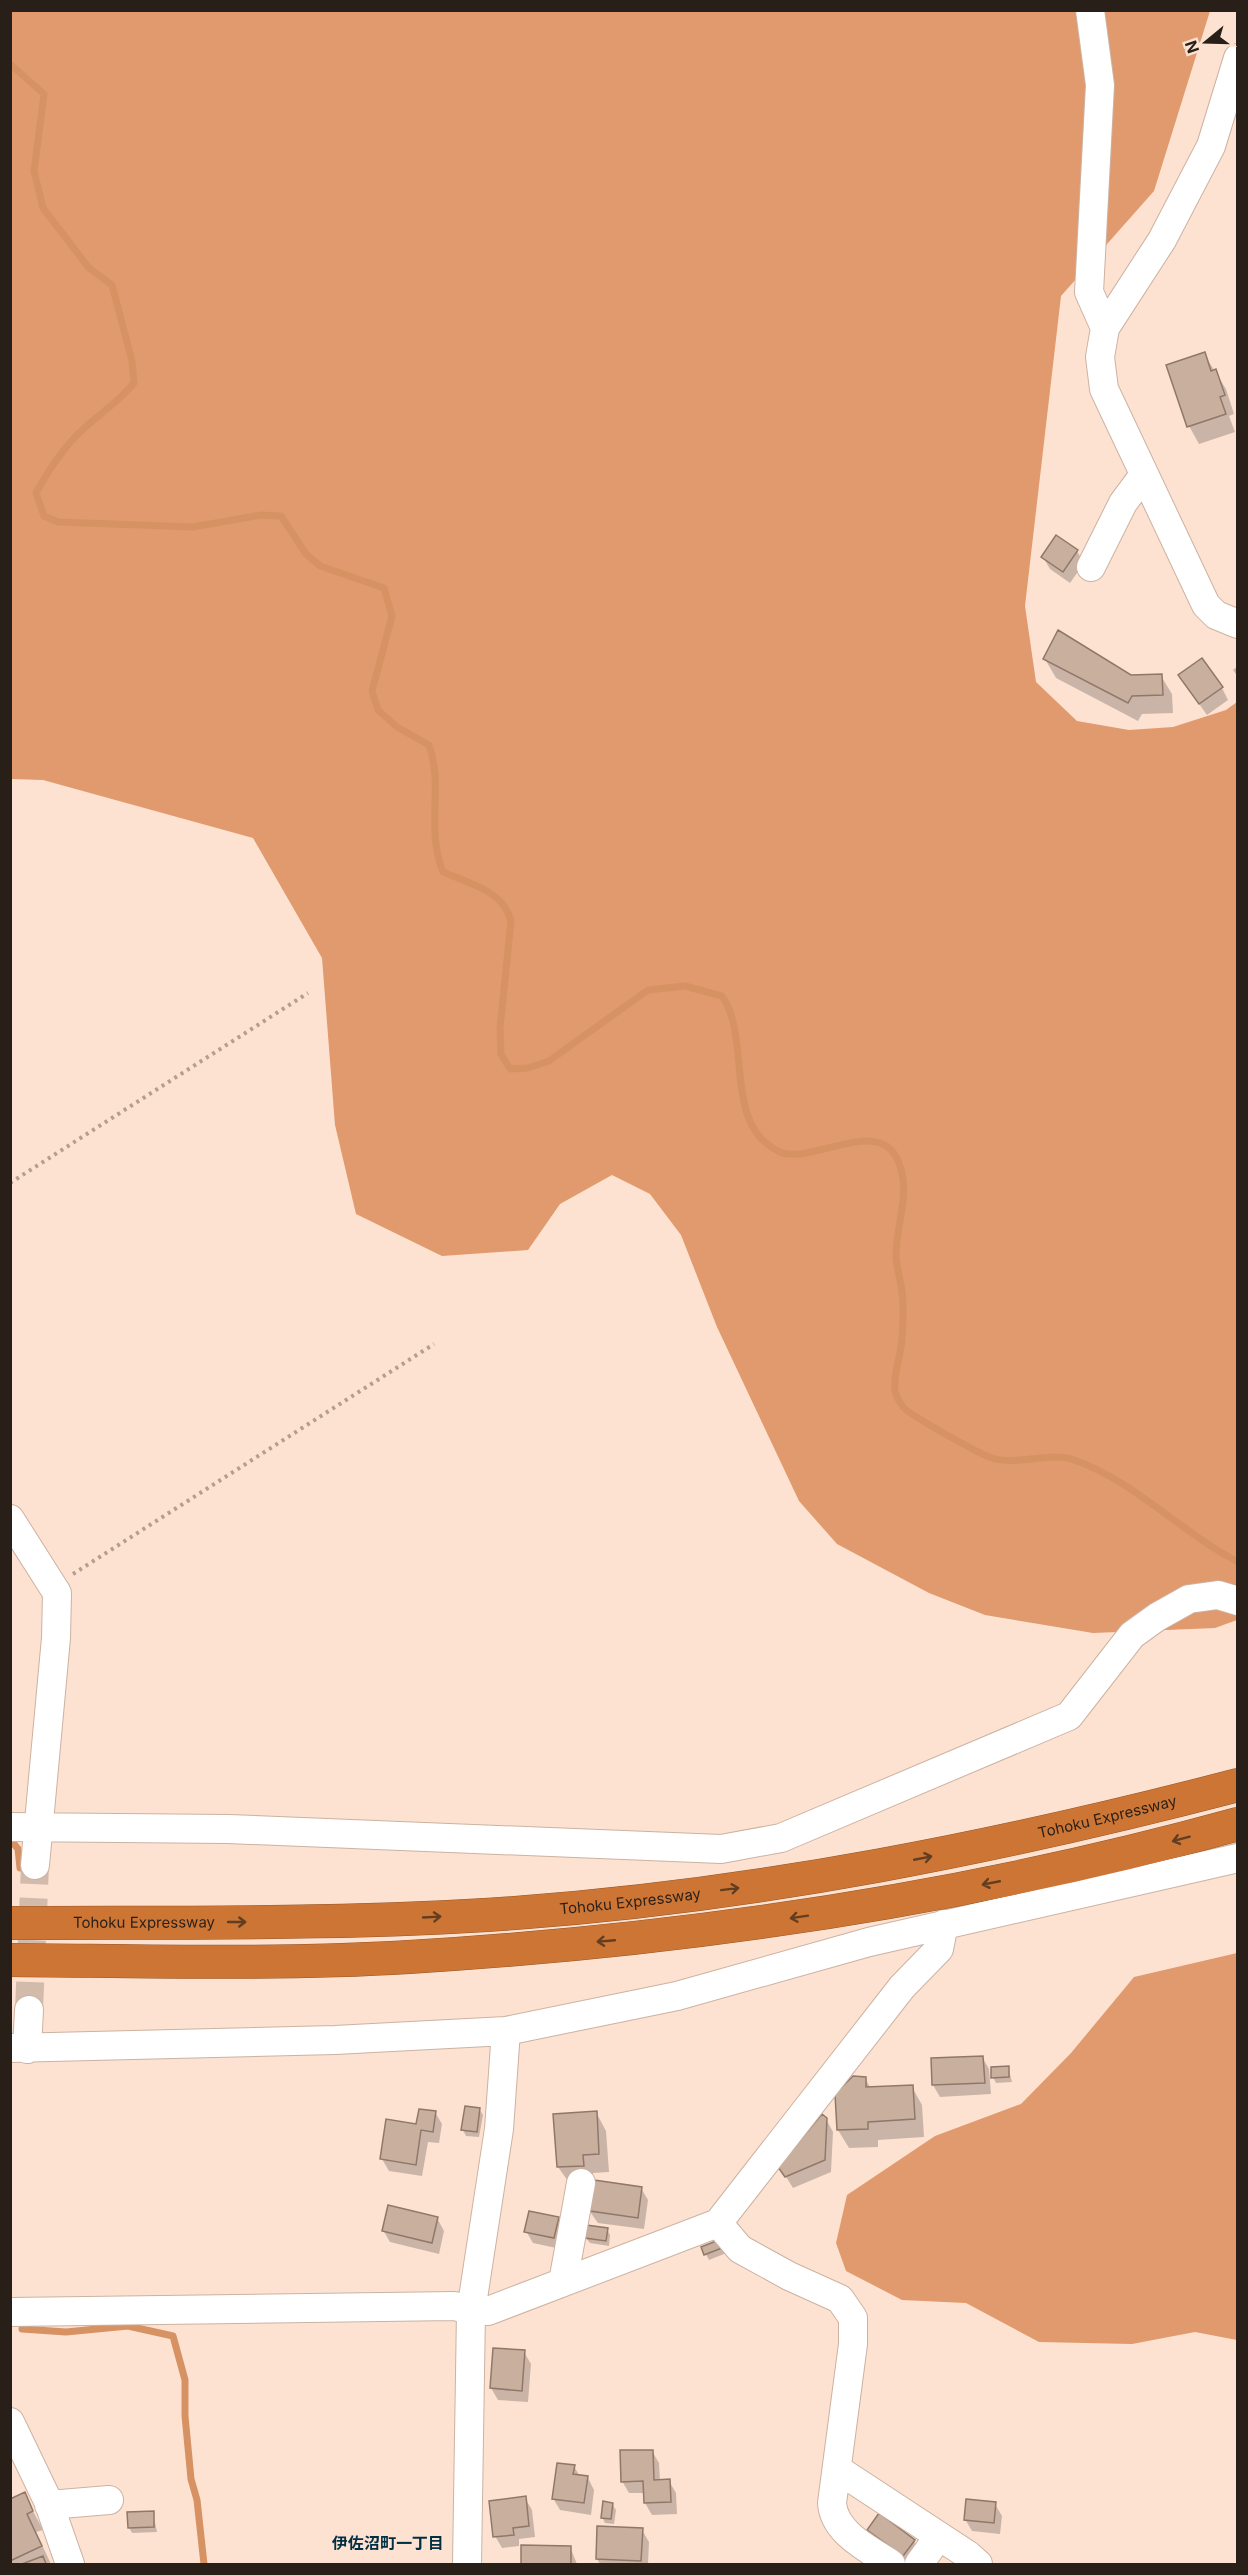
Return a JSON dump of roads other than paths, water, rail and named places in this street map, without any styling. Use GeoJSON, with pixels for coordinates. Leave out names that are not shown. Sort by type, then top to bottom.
{"type":"FeatureCollection","features":[{"type":"Feature","properties":{"kind":"highway","name":"Tohoku Expressway"},"geometry":{"type":"LineString","coordinates":[[10,1923],[401,1918],[516,1913],[843,1873],[1016,1839],[1238,1785]]}},
{"type":"Feature","properties":{"kind":"highway"},"geometry":{"type":"LineString","coordinates":[[10,1960],[406,1958],[648,1937],[850,1909],[1010,1879],[1138,1851],[1238,1824]]}},
{"type":"Feature","properties":{"kind":"street"},"geometry":{"type":"LineString","coordinates":[[1090,10],[1100,85],[1089,291],[1105,328]]}},
{"type":"Feature","properties":{"kind":"street"},"geometry":{"type":"LineString","coordinates":[[1238,58],[1210,146],[1162,240],[1105,328],[1100,357],[1104,389],[1143,476],[1206,605],[1216,615],[1238,624]]}},
{"type":"Feature","properties":{"kind":"street"},"geometry":{"type":"LineString","coordinates":[[1091,567],[1123,503],[1143,476]]}},
{"type":"Feature","properties":{"kind":"street"},"geometry":{"type":"LineString","coordinates":[[10,1519],[57,1593],[56,1638],[35,1865]]}},
{"type":"Feature","properties":{"kind":"street"},"geometry":{"type":"LineString","coordinates":[[10,1827],[228,1828],[721,1849],[781,1838],[1069,1716],[1132,1635],[1189,1599],[1218,1594],[1238,1601]]}},
{"type":"Feature","properties":{"kind":"street"},"geometry":{"type":"LineString","coordinates":[[28,2010],[19,2049],[323,2041],[506,2031],[678,1996],[869,1942],[1238,1858]]}},
{"type":"Feature","properties":{"kind":"street"},"geometry":{"type":"LineString","coordinates":[[10,2312],[455,2306],[471,2311],[488,2311],[718,2223],[902,1987],[939,1949],[944,1924]]}},
{"type":"Feature","properties":{"kind":"street"},"geometry":{"type":"LineString","coordinates":[[467,2565],[471,2311],[499,2129],[506,2031]]}},
{"type":"Feature","properties":{"kind":"street"},"geometry":{"type":"LineString","coordinates":[[563,2282],[581,2182]]}},
{"type":"Feature","properties":{"kind":"street"},"geometry":{"type":"LineString","coordinates":[[718,2223],[740,2249],[789,2276],[840,2299],[853,2318],[854,2344],[833,2515],[849,2536],[891,2565]]}},
{"type":"Feature","properties":{"kind":"street"},"geometry":{"type":"LineString","coordinates":[[10,2421],[49,2505],[70,2565]]}},
{"type":"Feature","properties":{"kind":"street"},"geometry":{"type":"LineString","coordinates":[[837,2469],[939,2536],[978,2565]]}},
{"type":"Feature","properties":{"kind":"street"},"geometry":{"type":"LineString","coordinates":[[49,2505],[109,2500]]}},
{"type":"Feature","properties":{"kind":"street"},"geometry":{"type":"LineString","coordinates":[[919,2565],[939,2536]]}},
{"type":"Feature","properties":{"kind":"waterway"},"geometry":{"type":"LineString","coordinates":[[10,64],[44,94],[34,171],[43,208],[89,268],[112,285],[132,361],[134,383],[79,433],[55,462],[36,493],[44,516],[58,522],[193,527],[261,515],[281,516],[306,554],[320,566],[384,588],[392,616],[372,691],[378,710],[397,727],[429,745],[435,777],[435,839],[443,872],[474,884],[493,895],[501,902],[511,921],[500,1028],[501,1054],[510,1069],[528,1068],[549,1061],[648,990],[685,986],[722,996],[731,1014],[736,1035],[744,1103],[751,1123],[762,1140],[780,1152],[792,1154],[872,1141],[885,1145],[895,1155],[900,1167],[904,1192],[896,1255],[903,1298],[903,1321],[895,1384],[896,1394],[903,1407],[917,1418],[992,1458],[1011,1461],[1063,1457],[1094,1468],[1136,1492],[1196,1536],[1238,1562]]}},
{"type":"Feature","properties":{"kind":"waterway"},"geometry":{"type":"LineString","coordinates":[[10,1839],[18,1849],[20,1868]]}},
{"type":"Feature","properties":{"kind":"waterway"},"geometry":{"type":"LineString","coordinates":[[22,2329],[66,2332],[128,2326],[173,2336],[185,2380],[185,2416],[191,2479],[197,2500],[204,2564]]}},
{"type":"Feature","properties":{"kind":"tunnel"},"geometry":{"type":"LineString","coordinates":[[29,2010],[35,1865]]}},
{"type":"Feature","properties":{"kind":"district","name":"伊佐沼町一丁目"},"geometry":{"type":"Point","coordinates":[388,2543]}}]}
